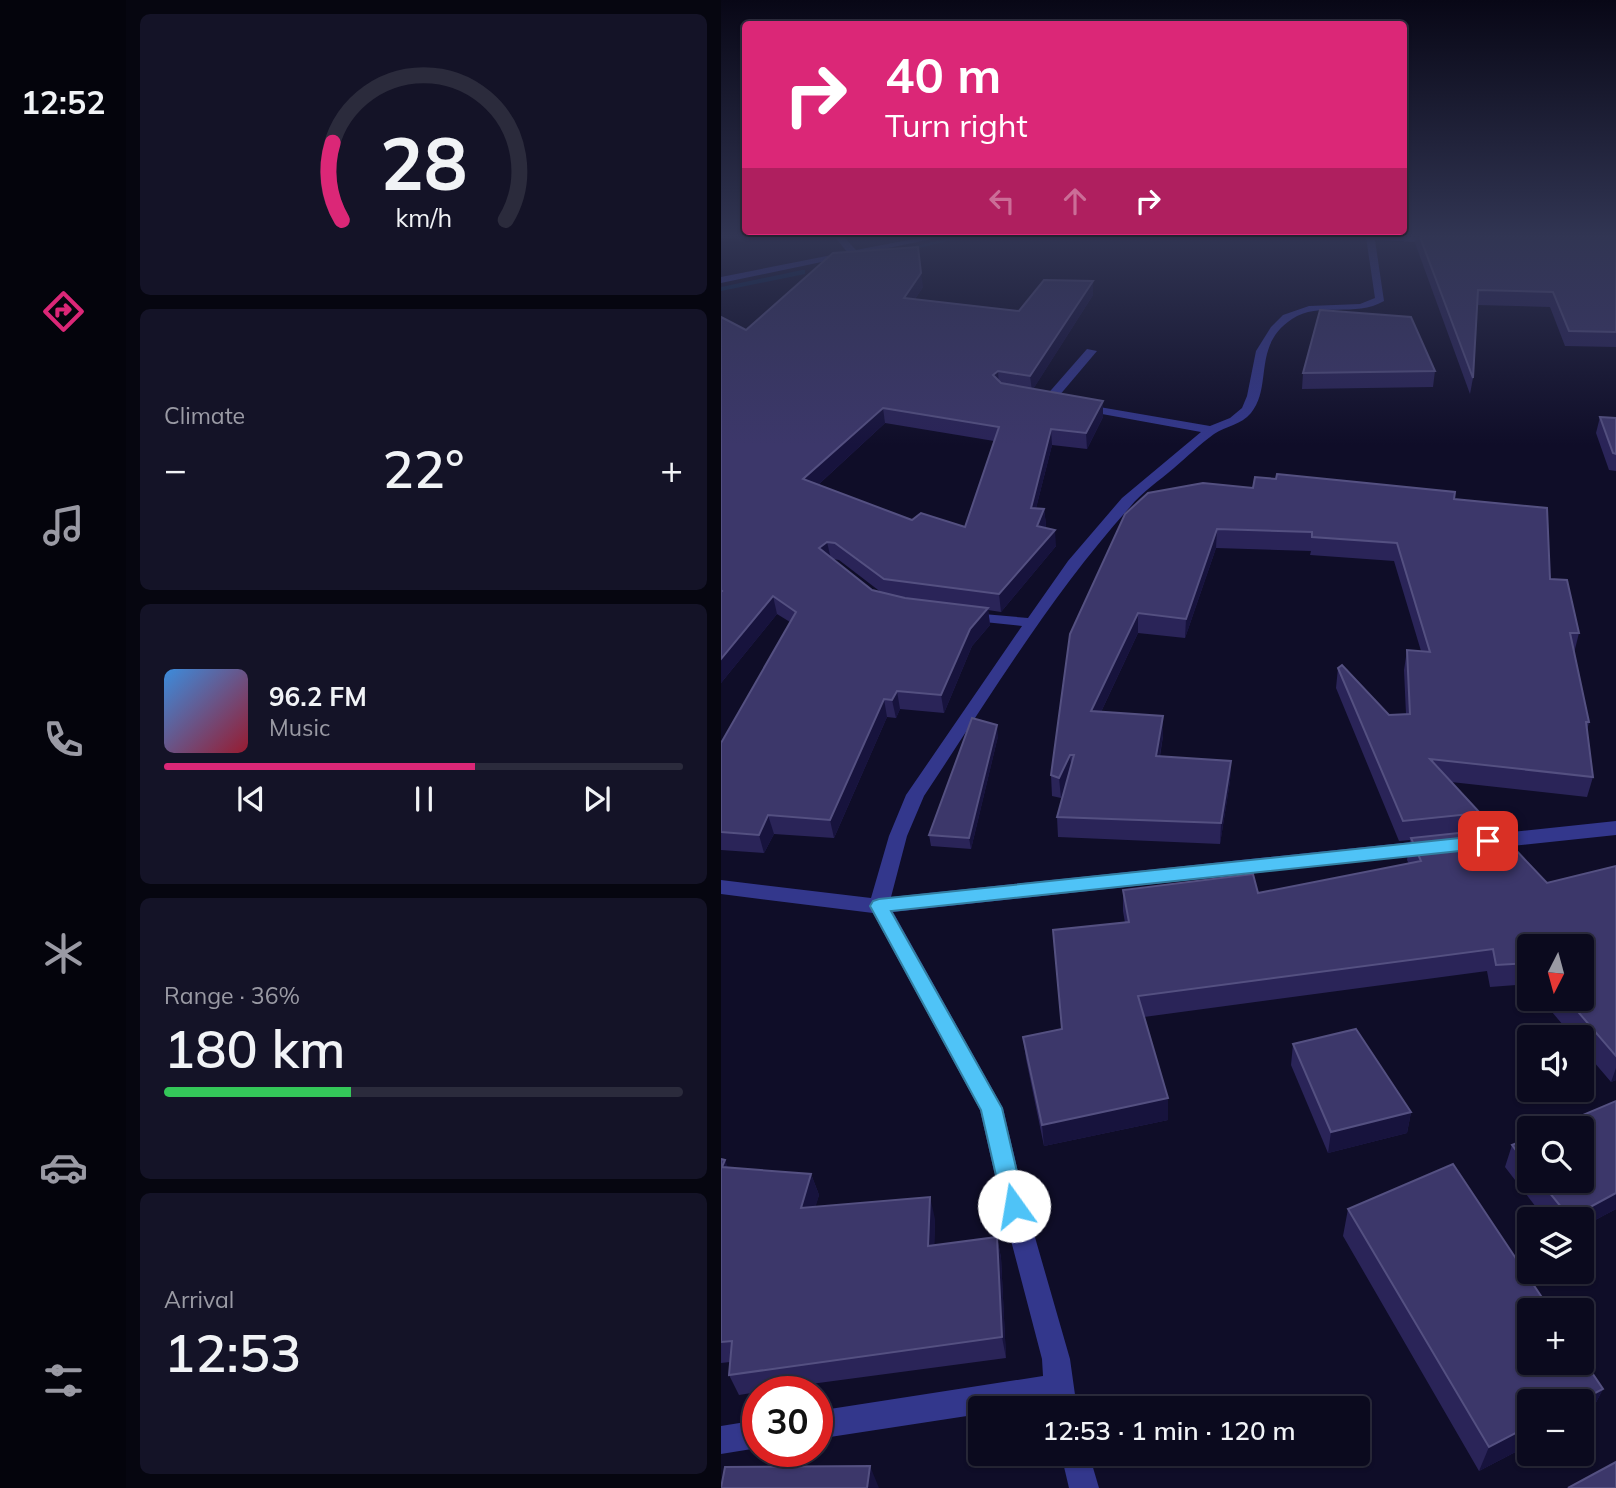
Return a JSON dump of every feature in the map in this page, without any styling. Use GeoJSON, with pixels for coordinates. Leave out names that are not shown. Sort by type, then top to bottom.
{"type":"FeatureCollection","features":[{"type":"Feature","properties":{"kind":"street"},"geometry":{"type":"LineString","coordinates":[[1061,1396],[1056,1359],[1014,1206],[991,1108],[879,906],[898,836],[915,795],[1073,564],[1127,501],[1211,430],[1240,417],[1251,405],[1259,356],[1277,325],[1289,314],[1310,309],[1348,306]]}},
{"type":"Feature","properties":{"kind":"street"},"geometry":{"type":"LineString","coordinates":[[1091,351],[1043,399],[1211,430]]}},
{"type":"Feature","properties":{"kind":"street"},"geometry":{"type":"LineString","coordinates":[[947,613],[1032,623]]}},
{"type":"Feature","properties":{"kind":"street"},"geometry":{"type":"LineString","coordinates":[[721,887],[879,906],[1616,828]]}},
{"type":"Feature","properties":{"kind":"street"},"geometry":{"type":"LineString","coordinates":[[833,1423],[968,1408]]}},
{"type":"Feature","properties":{"kind":"street"},"geometry":{"type":"LineString","coordinates":[[721,1440],[742,1437]]}},
{"type":"Feature","properties":{"kind":"street"},"geometry":{"type":"LineString","coordinates":[[1078,1466],[1084,1488]]}},
{"type":"Feature","properties":{"kind":"building"},"geometry":{"type":"Polygon","coordinates":[[[773,306],[979,306],[1019,311],[1023,306],[1076,306],[1030,376],[998,371],[993,375],[1001,383],[1103,401],[1086,433],[1051,429],[1031,508],[1044,509],[1037,526],[1055,530],[999,594],[884,579],[835,543],[827,542],[819,548],[872,590],[905,598],[988,608],[970,629],[941,695],[897,691],[892,700],[884,699],[830,820],[768,815],[759,835],[721,832],[721,743],[796,612],[773,596],[721,659],[721,317],[746,330],[773,306]],[[883,408],[803,479],[912,520],[921,513],[965,527],[999,427],[883,408]]]}},
{"type":"Feature","properties":{"kind":"building"},"geometry":{"type":"Polygon","coordinates":[[[1446,306],[1477,306],[1473,378],[1446,306]]]}},
{"type":"Feature","properties":{"kind":"building"},"geometry":{"type":"Polygon","coordinates":[[[1559,306],[1616,306],[1616,332],[1569,331],[1559,306]]]}},
{"type":"Feature","properties":{"kind":"building"},"geometry":{"type":"Polygon","coordinates":[[[1320,310],[1411,317],[1435,371],[1303,373],[1320,310]]]}},
{"type":"Feature","properties":{"kind":"building"},"geometry":{"type":"Polygon","coordinates":[[[1600,417],[1616,418],[1616,454],[1613,453],[1600,417]]]}},
{"type":"Feature","properties":{"kind":"building"},"geometry":{"type":"Polygon","coordinates":[[[1277,474],[1455,492],[1454,499],[1547,508],[1550,579],[1567,580],[1579,633],[1570,633],[1589,722],[1586,722],[1593,777],[1430,759],[1480,813],[1403,821],[1338,668],[1342,665],[1389,715],[1410,714],[1407,650],[1430,652],[1397,543],[1312,537],[1312,532],[1217,529],[1186,619],[1138,613],[1091,711],[1163,716],[1156,756],[1231,761],[1221,823],[1057,817],[1074,755],[1070,755],[1059,778],[1051,775],[1070,634],[1125,514],[1148,493],[1203,483],[1253,488],[1255,477],[1276,479],[1277,474]]]}},
{"type":"Feature","properties":{"kind":"building"},"geometry":{"type":"Polygon","coordinates":[[[972,718],[997,725],[969,838],[929,835],[972,718]]]}},
{"type":"Feature","properties":{"kind":"building"},"geometry":{"type":"Polygon","coordinates":[[[1496,829],[1547,883],[1616,866],[1616,1056],[1594,1030],[1594,1025],[1589,1025],[1578,1012],[1594,1012],[1594,934],[1517,934],[1517,964],[1496,965],[1493,949],[1138,996],[1168,1098],[1042,1125],[1023,1037],[1062,1029],[1053,930],[1129,922],[1123,890],[1253,874],[1258,893],[1421,861],[1411,838],[1496,829]]]}},
{"type":"Feature","properties":{"kind":"building"},"geometry":{"type":"Polygon","coordinates":[[[1356,1029],[1411,1112],[1331,1132],[1293,1044],[1356,1029]]]}},
{"type":"Feature","properties":{"kind":"building"},"geometry":{"type":"Polygon","coordinates":[[[1616,1101],[1616,1193],[1590,1207],[1561,1207],[1550,1193],[1594,1193],[1594,1116],[1581,1116],[1616,1101]]]}},
{"type":"Feature","properties":{"kind":"building"},"geometry":{"type":"Polygon","coordinates":[[[721,1159],[725,1160],[722,1167],[811,1174],[801,1208],[930,1197],[928,1246],[997,1237],[1002,1337],[729,1375],[732,1341],[721,1342],[721,1159]]]}},
{"type":"Feature","properties":{"kind":"building"},"geometry":{"type":"Polygon","coordinates":[[[1453,1164],[1517,1260],[1517,1284],[1533,1284],[1542,1298],[1517,1298],[1517,1375],[1594,1375],[1603,1389],[1594,1394],[1594,1389],[1517,1389],[1517,1432],[1489,1447],[1348,1209],[1453,1164]]]}},
{"type":"Feature","properties":{"kind":"building"},"geometry":{"type":"Polygon","coordinates":[[[1616,1462],[1616,1488],[1568,1488],[1616,1462]]]}},
{"type":"Feature","properties":{"kind":"building"},"geometry":{"type":"Polygon","coordinates":[[[870,1466],[867,1488],[721,1488],[725,1467],[870,1466]]]}},
{"type":"Feature","properties":{"kind":"route"},"geometry":{"type":"LineString","coordinates":[[1014,1206],[991,1108],[949,1027],[879,906],[980,893],[1488,841]]}}]}
